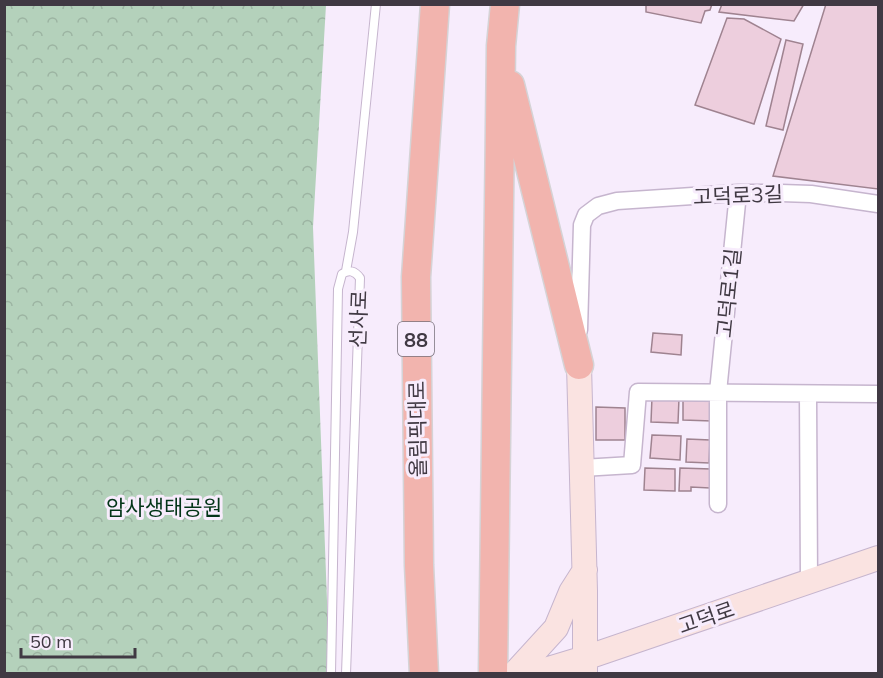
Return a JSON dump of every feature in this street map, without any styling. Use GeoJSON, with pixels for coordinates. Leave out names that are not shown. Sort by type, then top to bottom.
{"type":"FeatureCollection","features":[{"type":"Feature","properties":{"kind":"highway","name":"올림픽대로"},"geometry":{"type":"LineString","coordinates":[[424,674],[419,565],[416,278],[435,4]]}},
{"type":"Feature","properties":{"kind":"highway"},"geometry":{"type":"LineString","coordinates":[[493,674],[501,46],[505,4]]}},
{"type":"Feature","properties":{"kind":"highway"},"geometry":{"type":"LineString","coordinates":[[501,46],[579,365]]}},
{"type":"Feature","properties":{"kind":"main road"},"geometry":{"type":"LineString","coordinates":[[579,365],[585,570],[585,666]]}},
{"type":"Feature","properties":{"kind":"main road","name":"고덕로"},"geometry":{"type":"LineString","coordinates":[[532,674],[585,666],[879,558]]}},
{"type":"Feature","properties":{"kind":"main road"},"geometry":{"type":"LineString","coordinates":[[514,674],[556,628],[571,592],[585,570]]}},
{"type":"Feature","properties":{"kind":"street","name":"고덕로3길"},"geometry":{"type":"LineString","coordinates":[[579,365],[582,225],[586,215],[598,206],[617,201],[738,193],[811,194],[879,204]]}},
{"type":"Feature","properties":{"kind":"street","name":"고덕로1길"},"geometry":{"type":"LineString","coordinates":[[718,504],[718,392],[738,193]]}},
{"type":"Feature","properties":{"kind":"street"},"geometry":{"type":"LineString","coordinates":[[582,468],[632,465],[638,392],[879,394]]}},
{"type":"Feature","properties":{"kind":"street"},"geometry":{"type":"LineString","coordinates":[[808,394],[809,582]]}},
{"type":"Feature","properties":{"kind":"lane"},"geometry":{"type":"LineString","coordinates":[[346,271],[353,232],[376,4]]}},
{"type":"Feature","properties":{"kind":"lane","name":"선사로"},"geometry":{"type":"LineString","coordinates":[[331,674],[337,302],[340,278],[346,271],[356,273],[360,278],[348,671]]}},
{"type":"Feature","properties":{"kind":"green space","name":"암사생태공원"},"geometry":{"type":"Polygon","coordinates":[[[4,5],[326,5],[313,227],[327,601],[327,673],[5,673],[4,5]]]}},
{"type":"Feature","properties":{"kind":"building"},"geometry":{"type":"Polygon","coordinates":[[[646,4],[712,4],[710,10],[705,11],[701,23],[646,12],[646,4]]]}},
{"type":"Feature","properties":{"kind":"building"},"geometry":{"type":"Polygon","coordinates":[[[722,4],[804,4],[794,21],[719,12],[722,4]]]}},
{"type":"Feature","properties":{"kind":"building"},"geometry":{"type":"Polygon","coordinates":[[[826,4],[878,4],[878,189],[773,176],[826,4]]]}},
{"type":"Feature","properties":{"kind":"building"},"geometry":{"type":"Polygon","coordinates":[[[727,18],[744,19],[781,39],[754,124],[695,105],[727,18]]]}},
{"type":"Feature","properties":{"kind":"building"},"geometry":{"type":"Polygon","coordinates":[[[786,40],[803,44],[783,130],[766,126],[786,40]]]}},
{"type":"Feature","properties":{"kind":"building"},"geometry":{"type":"Polygon","coordinates":[[[653,333],[682,335],[681,355],[651,352],[653,333]]]}},
{"type":"Feature","properties":{"kind":"building"},"geometry":{"type":"Polygon","coordinates":[[[652,397],[679,398],[678,423],[651,422],[652,397]]]}},
{"type":"Feature","properties":{"kind":"building"},"geometry":{"type":"Polygon","coordinates":[[[683,400],[713,401],[712,421],[683,420],[683,400]]]}},
{"type":"Feature","properties":{"kind":"building"},"geometry":{"type":"Polygon","coordinates":[[[596,407],[625,408],[625,440],[596,440],[596,407]]]}},
{"type":"Feature","properties":{"kind":"building"},"geometry":{"type":"Polygon","coordinates":[[[652,435],[681,436],[680,460],[650,458],[652,435]]]}},
{"type":"Feature","properties":{"kind":"building"},"geometry":{"type":"Polygon","coordinates":[[[687,439],[710,440],[709,463],[686,462],[687,439]]]}},
{"type":"Feature","properties":{"kind":"building"},"geometry":{"type":"Polygon","coordinates":[[[645,468],[675,469],[675,491],[644,490],[645,468]]]}},
{"type":"Feature","properties":{"kind":"building"},"geometry":{"type":"Polygon","coordinates":[[[680,468],[711,469],[710,488],[691,487],[691,491],[679,491],[680,468]]]}}]}
